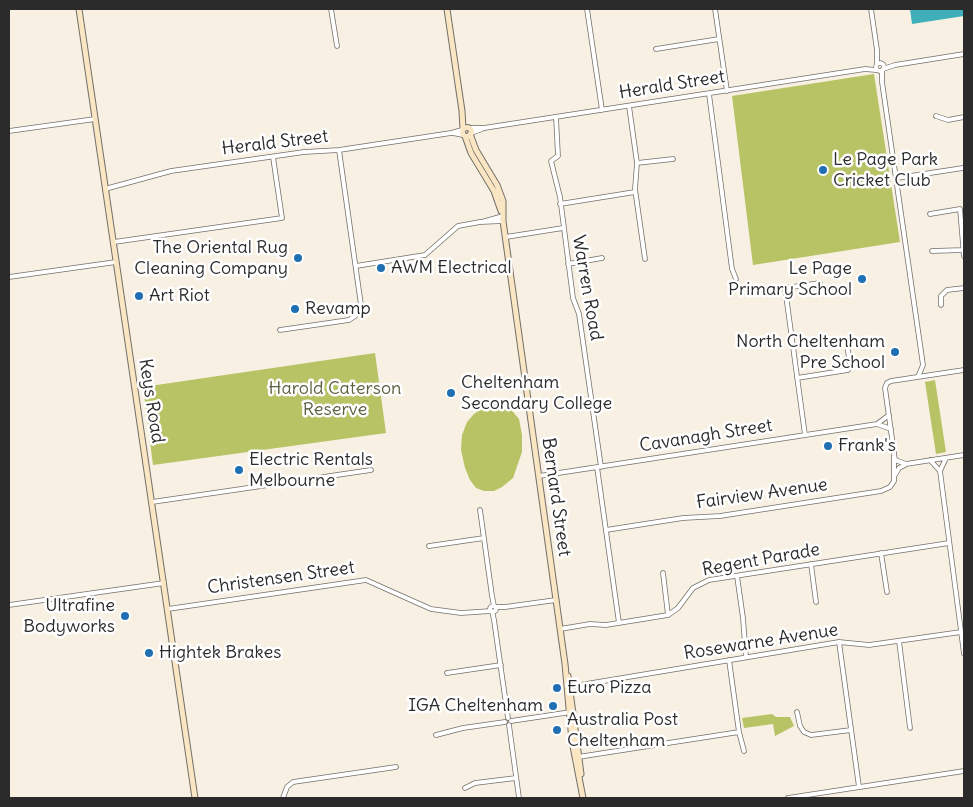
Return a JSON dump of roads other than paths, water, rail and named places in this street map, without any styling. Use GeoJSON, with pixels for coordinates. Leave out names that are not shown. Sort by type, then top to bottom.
{"type":"FeatureCollection","features":[{"type":"Feature","properties":{"kind":"street","name":"Keys Road"},"geometry":{"type":"LineString","coordinates":[[79,9],[195,798]]}},
{"type":"Feature","properties":{"kind":"street"},"geometry":{"type":"LineString","coordinates":[[331,9],[337,46]]}},
{"type":"Feature","properties":{"kind":"street","name":"Bernard Street"},"geometry":{"type":"LineString","coordinates":[[447,9],[462,111],[475,162],[494,191],[503,219],[583,798]]}},
{"type":"Feature","properties":{"kind":"street"},"geometry":{"type":"LineString","coordinates":[[587,9],[602,110]]}},
{"type":"Feature","properties":{"kind":"street"},"geometry":{"type":"LineString","coordinates":[[715,9],[727,91]]}},
{"type":"Feature","properties":{"kind":"street"},"geometry":{"type":"LineString","coordinates":[[871,9],[923,365],[918,377]]}},
{"type":"Feature","properties":{"kind":"street"},"geometry":{"type":"LineString","coordinates":[[656,49],[719,39]]}},
{"type":"Feature","properties":{"kind":"street","name":"Herald Street"},"geometry":{"type":"LineString","coordinates":[[105,190],[171,171],[339,150],[964,54]]}},
{"type":"Feature","properties":{"kind":"street"},"geometry":{"type":"LineString","coordinates":[[709,94],[732,269],[736,279]]}},
{"type":"Feature","properties":{"kind":"street"},"geometry":{"type":"LineString","coordinates":[[629,106],[637,163],[635,192],[645,259]]}},
{"type":"Feature","properties":{"kind":"street"},"geometry":{"type":"LineString","coordinates":[[936,116],[948,120],[964,117]]}},
{"type":"Feature","properties":{"kind":"street","name":"Warren Road"},"geometry":{"type":"LineString","coordinates":[[556,117],[558,156],[551,161],[560,204],[573,298],[579,314],[619,623]]}},
{"type":"Feature","properties":{"kind":"street"},"geometry":{"type":"LineString","coordinates":[[9,131],[95,119]]}},
{"type":"Feature","properties":{"kind":"street"},"geometry":{"type":"LineString","coordinates":[[280,330],[353,318],[362,302],[339,150]]}},
{"type":"Feature","properties":{"kind":"street"},"geometry":{"type":"LineString","coordinates":[[114,242],[282,218],[273,157]]}},
{"type":"Feature","properties":{"kind":"street"},"geometry":{"type":"LineString","coordinates":[[637,163],[673,159]]}},
{"type":"Feature","properties":{"kind":"street"},"geometry":{"type":"LineString","coordinates":[[897,178],[963,168]]}},
{"type":"Feature","properties":{"kind":"street"},"geometry":{"type":"LineString","coordinates":[[560,204],[635,192]]}},
{"type":"Feature","properties":{"kind":"street"},"geometry":{"type":"LineString","coordinates":[[930,214],[962,209],[964,256]]}},
{"type":"Feature","properties":{"kind":"street"},"geometry":{"type":"LineString","coordinates":[[356,266],[426,255],[456,227],[503,219]]}},
{"type":"Feature","properties":{"kind":"street"},"geometry":{"type":"LineString","coordinates":[[506,237],[563,228]]}},
{"type":"Feature","properties":{"kind":"street"},"geometry":{"type":"LineString","coordinates":[[932,252],[963,250]]}},
{"type":"Feature","properties":{"kind":"street"},"geometry":{"type":"LineString","coordinates":[[568,264],[602,258]]}},
{"type":"Feature","properties":{"kind":"street"},"geometry":{"type":"LineString","coordinates":[[9,277],[116,262]]}},
{"type":"Feature","properties":{"kind":"street"},"geometry":{"type":"LineString","coordinates":[[757,292],[820,283]]}},
{"type":"Feature","properties":{"kind":"street"},"geometry":{"type":"LineString","coordinates":[[785,288],[805,435]]}},
{"type":"Feature","properties":{"kind":"street"},"geometry":{"type":"LineString","coordinates":[[941,305],[941,296],[947,290],[964,288]]}},
{"type":"Feature","properties":{"kind":"street"},"geometry":{"type":"LineString","coordinates":[[797,378],[849,370],[848,344]]}},
{"type":"Feature","properties":{"kind":"street"},"geometry":{"type":"LineString","coordinates":[[923,365],[932,375]]}},
{"type":"Feature","properties":{"kind":"street"},"geometry":{"type":"LineString","coordinates":[[895,475],[890,415],[885,388],[887,383],[964,370]]}},
{"type":"Feature","properties":{"kind":"street","name":"Cavanagh Street"},"geometry":{"type":"LineString","coordinates":[[539,476],[877,424],[890,415]]}},
{"type":"Feature","properties":{"kind":"street","name":"Cavanagh Street"},"geometry":{"type":"LineString","coordinates":[[877,424],[891,429]]}},
{"type":"Feature","properties":{"kind":"street"},"geometry":{"type":"LineString","coordinates":[[894,456],[897,461],[906,464],[964,455]]}},
{"type":"Feature","properties":{"kind":"street"},"geometry":{"type":"LineString","coordinates":[[946,458],[940,471],[964,654]]}},
{"type":"Feature","properties":{"kind":"street"},"geometry":{"type":"LineString","coordinates":[[930,460],[940,471]]}},
{"type":"Feature","properties":{"kind":"street","name":"Fairview Avenue"},"geometry":{"type":"LineString","coordinates":[[606,530],[683,518],[720,516],[878,492],[890,487],[895,475],[906,464]]}},
{"type":"Feature","properties":{"kind":"street"},"geometry":{"type":"LineString","coordinates":[[152,502],[371,470]]}},
{"type":"Feature","properties":{"kind":"street"},"geometry":{"type":"LineString","coordinates":[[480,510],[519,798]]}},
{"type":"Feature","properties":{"kind":"street"},"geometry":{"type":"LineString","coordinates":[[429,546],[484,538]]}},
{"type":"Feature","properties":{"kind":"street","name":"Regent Parade"},"geometry":{"type":"LineString","coordinates":[[668,614],[678,608],[690,591],[701,583],[949,543]]}},
{"type":"Feature","properties":{"kind":"street"},"geometry":{"type":"LineString","coordinates":[[881,553],[887,592]]}},
{"type":"Feature","properties":{"kind":"street"},"geometry":{"type":"LineString","coordinates":[[810,564],[816,602]]}},
{"type":"Feature","properties":{"kind":"street"},"geometry":{"type":"LineString","coordinates":[[560,629],[590,624],[604,626],[668,614],[663,573]]}},
{"type":"Feature","properties":{"kind":"street"},"geometry":{"type":"LineString","coordinates":[[737,576],[746,657]]}},
{"type":"Feature","properties":{"kind":"street","name":"Christensen Street"},"geometry":{"type":"LineString","coordinates":[[168,609],[366,580],[431,609],[461,613],[556,600]]}},
{"type":"Feature","properties":{"kind":"street"},"geometry":{"type":"LineString","coordinates":[[9,605],[164,583]]}},
{"type":"Feature","properties":{"kind":"street","name":"Rosewarne Avenue"},"geometry":{"type":"LineString","coordinates":[[568,687],[839,642],[869,645],[961,632]]}},
{"type":"Feature","properties":{"kind":"street"},"geometry":{"type":"LineString","coordinates":[[899,641],[910,728]]}},
{"type":"Feature","properties":{"kind":"street"},"geometry":{"type":"LineString","coordinates":[[839,642],[859,787]]}},
{"type":"Feature","properties":{"kind":"street"},"geometry":{"type":"LineString","coordinates":[[729,660],[739,732],[744,751]]}},
{"type":"Feature","properties":{"kind":"street"},"geometry":{"type":"LineString","coordinates":[[447,673],[501,665]]}},
{"type":"Feature","properties":{"kind":"street"},"geometry":{"type":"LineString","coordinates":[[436,735],[463,728],[571,712]]}},
{"type":"Feature","properties":{"kind":"street"},"geometry":{"type":"LineString","coordinates":[[797,712],[800,726],[804,732],[811,735],[851,730]]}},
{"type":"Feature","properties":{"kind":"street"},"geometry":{"type":"LineString","coordinates":[[578,757],[739,732]]}},
{"type":"Feature","properties":{"kind":"street"},"geometry":{"type":"LineString","coordinates":[[283,798],[287,787],[293,782],[396,767]]}},
{"type":"Feature","properties":{"kind":"street"},"geometry":{"type":"LineString","coordinates":[[788,798],[964,771]]}},
{"type":"Feature","properties":{"kind":"street"},"geometry":{"type":"LineString","coordinates":[[464,788],[475,784],[516,778]]}},
{"type":"Feature","properties":{"kind":"street"},"geometry":{"type":"LineString","coordinates":[[834,791],[835,798]]}},
{"type":"Feature","properties":{"kind":"water"},"geometry":{"type":"Polygon","coordinates":[[[910,9],[964,9],[964,16],[912,24],[910,9]]]}},
{"type":"Feature","properties":{"kind":"place","name":"Le Page Park Cricket Club"},"geometry":{"type":"Point","coordinates":[823,170]}},
{"type":"Feature","properties":{"kind":"place","name":"The Oriental Rug Cleaning Company"},"geometry":{"type":"Point","coordinates":[298,258]}},
{"type":"Feature","properties":{"kind":"place","name":"AWM Electrical"},"geometry":{"type":"Point","coordinates":[381,268]}},
{"type":"Feature","properties":{"kind":"place","name":"Le Page Primary School"},"geometry":{"type":"Point","coordinates":[862,279]}},
{"type":"Feature","properties":{"kind":"place","name":"Art Riot"},"geometry":{"type":"Point","coordinates":[139,296]}},
{"type":"Feature","properties":{"kind":"place","name":"Revamp"},"geometry":{"type":"Point","coordinates":[295,309]}},
{"type":"Feature","properties":{"kind":"place","name":"North Cheltenham Pre School"},"geometry":{"type":"Point","coordinates":[895,352]}},
{"type":"Feature","properties":{"kind":"place","name":"Cheltenham Secondary College"},"geometry":{"type":"Point","coordinates":[451,393]}},
{"type":"Feature","properties":{"kind":"place","name":"Frank's"},"geometry":{"type":"Point","coordinates":[828,446]}},
{"type":"Feature","properties":{"kind":"place","name":"Electric Rentals Melbourne"},"geometry":{"type":"Point","coordinates":[239,470]}},
{"type":"Feature","properties":{"kind":"place","name":"Ultrafine Bodyworks"},"geometry":{"type":"Point","coordinates":[125,616]}},
{"type":"Feature","properties":{"kind":"place","name":"Hightek Brakes"},"geometry":{"type":"Point","coordinates":[149,653]}},
{"type":"Feature","properties":{"kind":"place","name":"Euro Pizza"},"geometry":{"type":"Point","coordinates":[557,688]}},
{"type":"Feature","properties":{"kind":"place","name":"IGA Cheltenham"},"geometry":{"type":"Point","coordinates":[553,706]}},
{"type":"Feature","properties":{"kind":"place","name":"Australia Post Cheltenham"},"geometry":{"type":"Point","coordinates":[557,730]}},
{"type":"Feature","properties":{"kind":"park label","name":"Harold Caterson Reserve"},"geometry":{"type":"Point","coordinates":[335,399]}}]}
